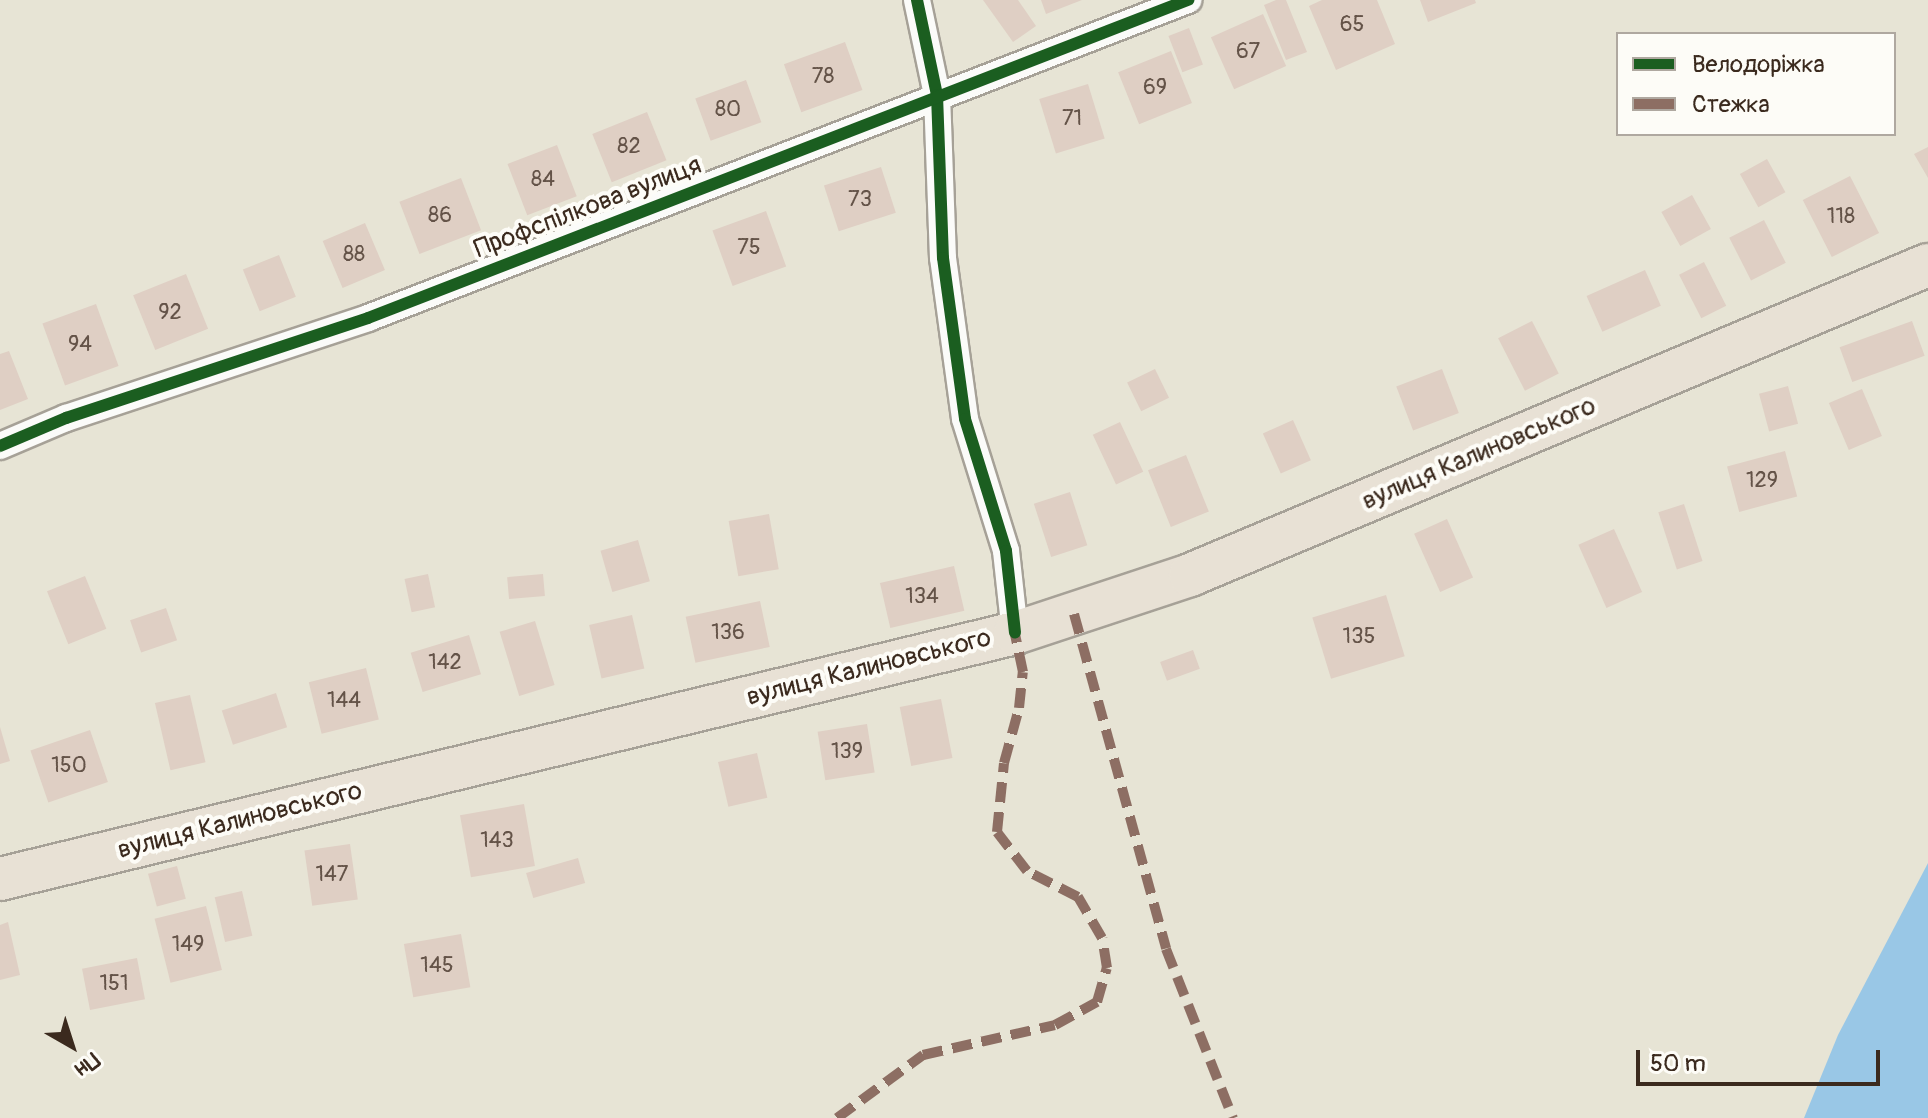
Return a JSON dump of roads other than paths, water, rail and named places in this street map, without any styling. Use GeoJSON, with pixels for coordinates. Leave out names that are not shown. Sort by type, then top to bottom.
{"type":"FeatureCollection","features":[{"type":"Feature","properties":{"kind":"main road","name":"вулиця Калиновського"},"geometry":{"type":"LineString","coordinates":[[0,879],[1015,633],[1190,575],[1928,265]]}},
{"type":"Feature","properties":{"kind":"street"},"geometry":{"type":"LineString","coordinates":[[917,0],[937,95],[943,258],[965,419],[1006,551],[1015,633]]}},
{"type":"Feature","properties":{"kind":"street","name":"Профспілкова вулиця"},"geometry":{"type":"LineString","coordinates":[[0,446],[66,418],[368,318],[1188,0]]}},
{"type":"Feature","properties":{"kind":"water"},"geometry":{"type":"Polygon","coordinates":[[[1928,863],[1928,1118],[1804,1118],[1838,1035],[1928,863]]]}}]}
